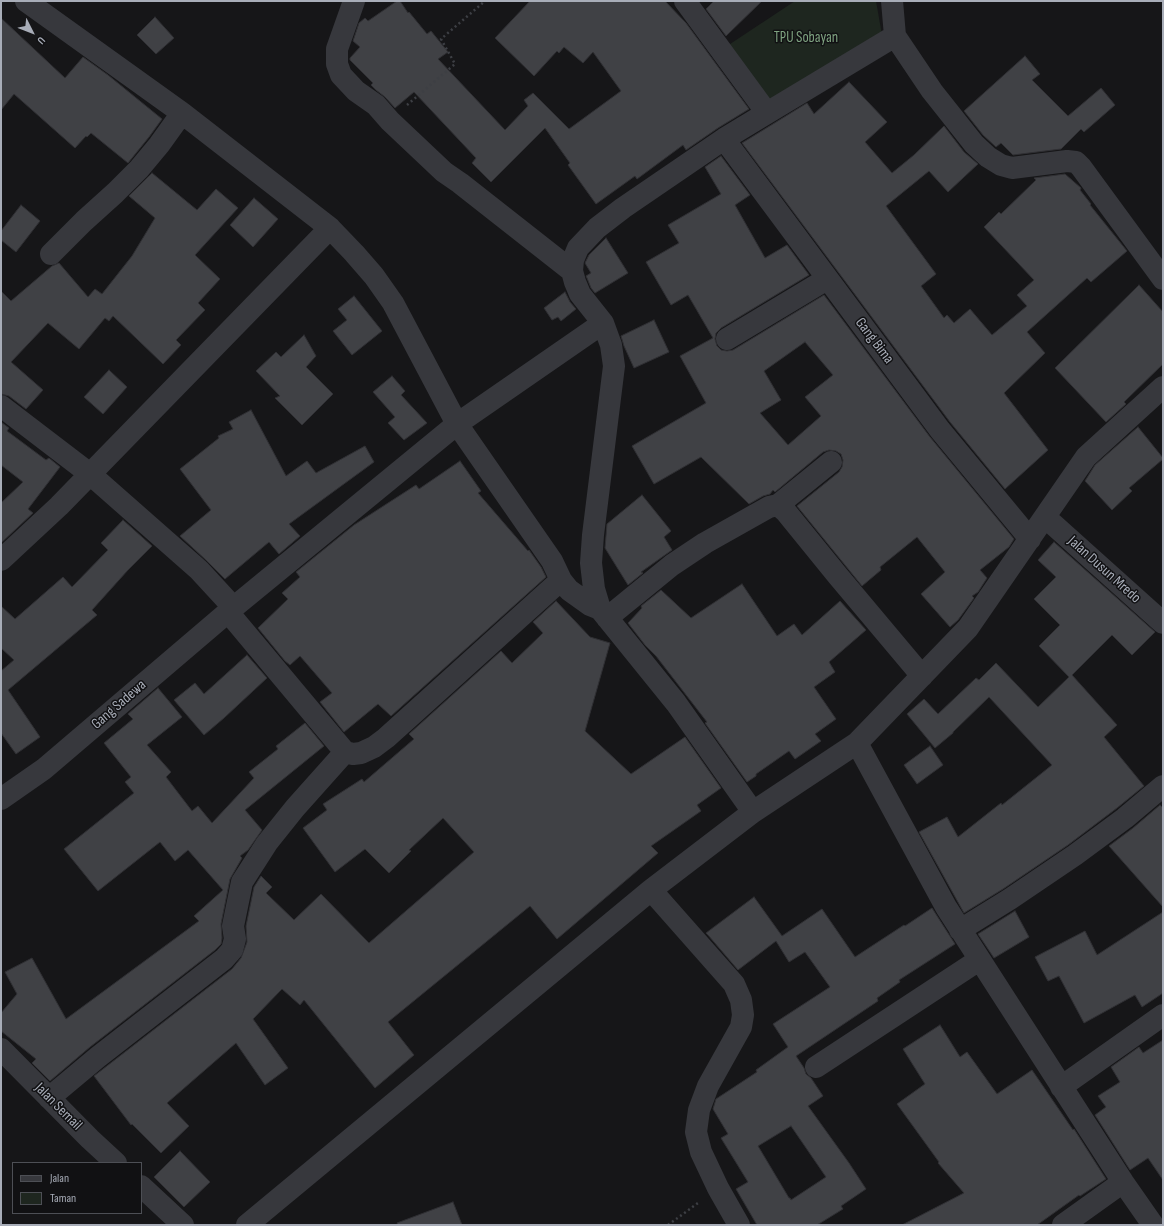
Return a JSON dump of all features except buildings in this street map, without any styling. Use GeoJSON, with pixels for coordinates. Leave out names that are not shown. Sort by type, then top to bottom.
{"type":"FeatureCollection","features":[{"type":"Feature","properties":{"kind":"street"},"geometry":{"type":"LineString","coordinates":[[26,1],[182,113],[330,228],[369,271],[393,303],[457,424],[552,561],[565,585],[599,611],[676,704],[754,812]]}},
{"type":"Feature","properties":{"kind":"street"},"geometry":{"type":"LineString","coordinates":[[354,1],[337,49],[337,64],[341,75],[356,91],[376,105],[390,121],[444,172],[572,270]]}},
{"type":"Feature","properties":{"kind":"street"},"geometry":{"type":"LineString","coordinates":[[685,1],[767,112]]}},
{"type":"Feature","properties":{"kind":"street"},"geometry":{"type":"LineString","coordinates":[[892,1],[895,36],[932,91],[974,144],[988,157],[1001,165],[1012,168],[1067,161],[1076,162],[1163,279]]}},
{"type":"Feature","properties":{"kind":"street"},"geometry":{"type":"LineString","coordinates":[[599,611],[592,576],[592,535],[614,366],[611,345],[603,322],[580,294],[574,282],[572,270],[573,260],[578,248],[597,228],[623,208],[724,139],[895,36]]}},
{"type":"Feature","properties":{"kind":"street"},"geometry":{"type":"LineString","coordinates":[[51,254],[139,169],[160,145],[182,113]]}},
{"type":"Feature","properties":{"kind":"street","name":"Gang Bima"},"geometry":{"type":"LineString","coordinates":[[724,139],[940,430],[1030,539]]}},
{"type":"Feature","properties":{"kind":"street"},"geometry":{"type":"LineString","coordinates":[[1,560],[54,511],[330,228]]}},
{"type":"Feature","properties":{"kind":"street"},"geometry":{"type":"LineString","coordinates":[[726,339],[827,279]]}},
{"type":"Feature","properties":{"kind":"street","name":"Gang Sadewa"},"geometry":{"type":"LineString","coordinates":[[1,799],[44,769],[231,610],[457,424],[603,322]]}},
{"type":"Feature","properties":{"kind":"street"},"geometry":{"type":"LineString","coordinates":[[247,1225],[651,890],[754,812],[857,743],[968,628],[1086,457],[1163,387]]}},
{"type":"Feature","properties":{"kind":"street"},"geometry":{"type":"LineString","coordinates":[[1,406],[90,474],[199,570],[346,752],[353,754],[361,753],[374,747],[386,738],[565,585]]}},
{"type":"Feature","properties":{"kind":"street"},"geometry":{"type":"LineString","coordinates":[[599,611],[704,543],[769,506],[778,505],[831,462]]}},
{"type":"Feature","properties":{"kind":"street"},"geometry":{"type":"LineString","coordinates":[[778,505],[786,512],[922,676]]}},
{"type":"Feature","properties":{"kind":"street","name":"Jalan Dusun Mredo"},"geometry":{"type":"LineString","coordinates":[[1045,517],[1163,623]]}},
{"type":"Feature","properties":{"kind":"street"},"geometry":{"type":"LineString","coordinates":[[857,743],[960,930],[1123,1182],[1154,1225]]}},
{"type":"Feature","properties":{"kind":"street"},"geometry":{"type":"LineString","coordinates":[[49,1098],[111,1047],[224,959],[232,950],[235,939],[233,926],[242,882],[267,843],[295,808],[346,752]]}},
{"type":"Feature","properties":{"kind":"street"},"geometry":{"type":"LineString","coordinates":[[960,930],[1010,899],[1075,855],[1125,818],[1163,786]]}},
{"type":"Feature","properties":{"kind":"street"},"geometry":{"type":"LineString","coordinates":[[651,890],[734,984],[741,1000],[743,1015],[741,1027],[708,1086],[699,1110],[696,1132],[701,1152],[718,1188],[739,1225]]}},
{"type":"Feature","properties":{"kind":"street"},"geometry":{"type":"LineString","coordinates":[[816,1067],[979,960]]}},
{"type":"Feature","properties":{"kind":"street"},"geometry":{"type":"LineString","coordinates":[[1061,1087],[1163,1014]]}},
{"type":"Feature","properties":{"kind":"street","name":"Jalan Semail"},"geometry":{"type":"LineString","coordinates":[[1,1049],[90,1139],[115,1162]]}},
{"type":"Feature","properties":{"kind":"street"},"geometry":{"type":"LineString","coordinates":[[1063,1225],[1123,1182]]}},
{"type":"Feature","properties":{"kind":"street"},"geometry":{"type":"LineString","coordinates":[[142,1187],[184,1225]]}},
{"type":"Feature","properties":{"kind":"path"},"geometry":{"type":"LineString","coordinates":[[390,121],[455,64],[441,39],[485,1]]}},
{"type":"Feature","properties":{"kind":"path"},"geometry":{"type":"LineString","coordinates":[[668,1225],[718,1188]]}},
{"type":"Feature","properties":{"kind":"green space","name":"TPU Sobayan"},"geometry":{"type":"Polygon","coordinates":[[[795,1],[876,1],[882,35],[768,105],[721,50],[795,1]]]}}]}
